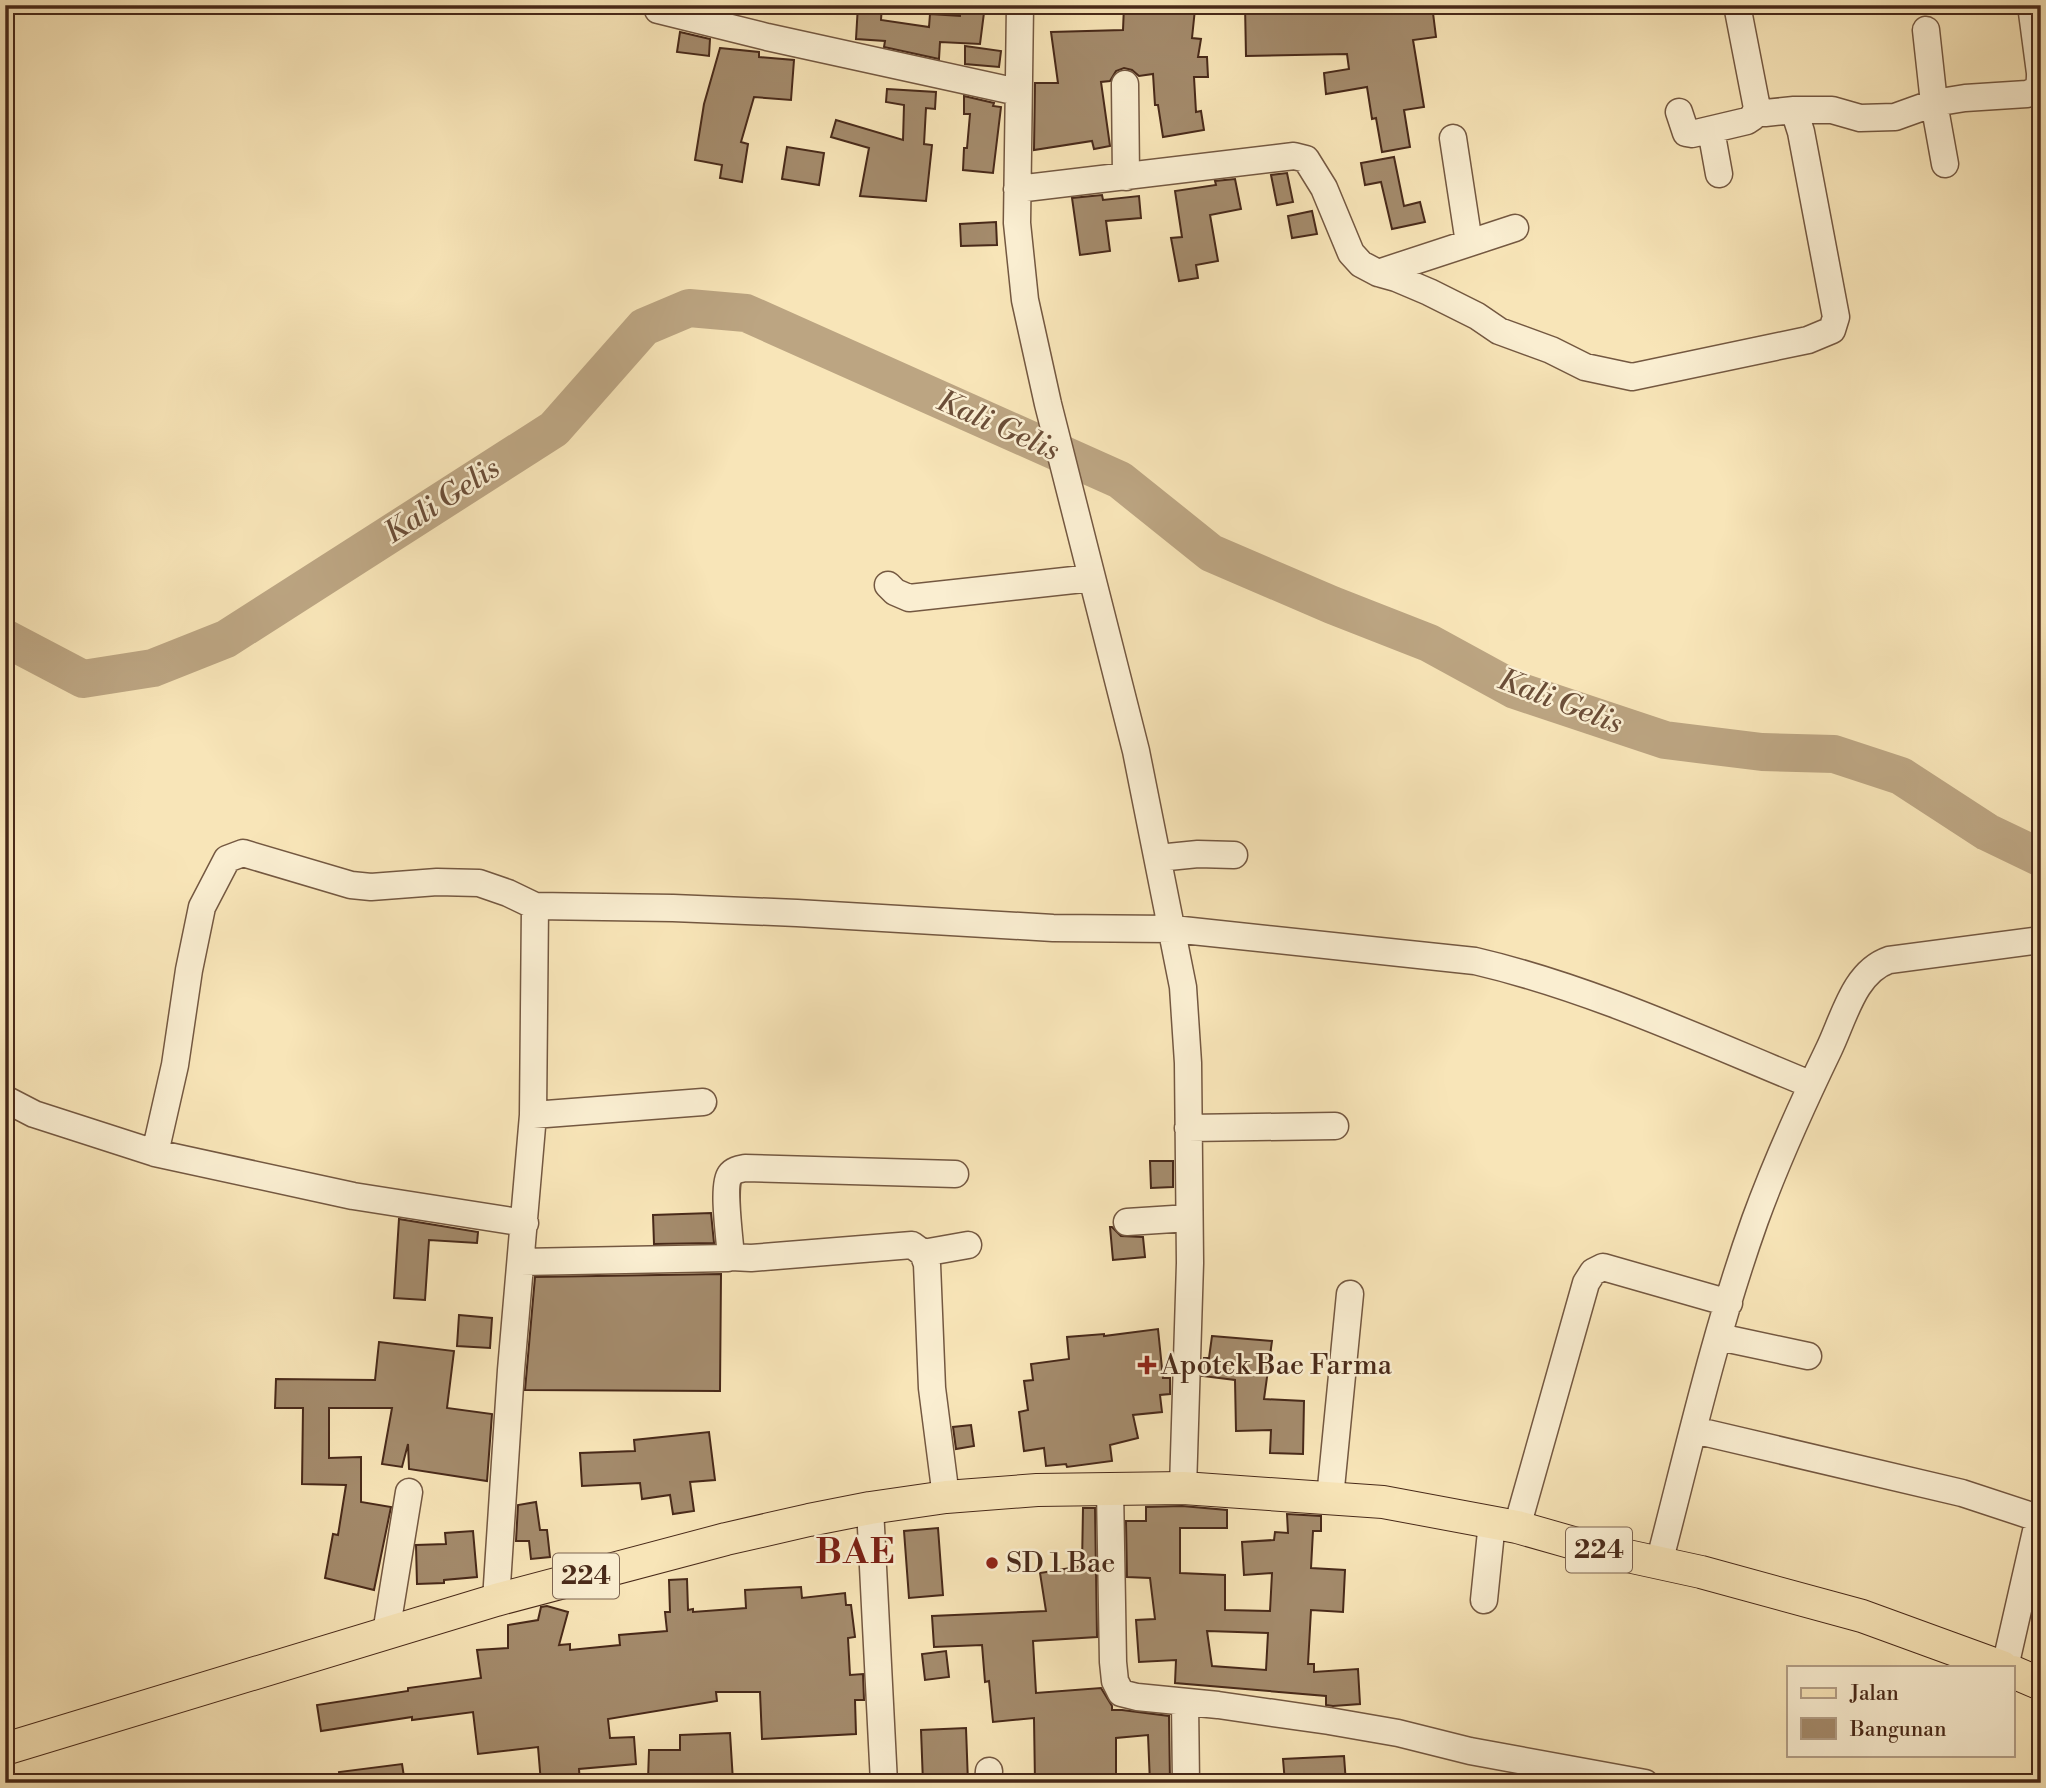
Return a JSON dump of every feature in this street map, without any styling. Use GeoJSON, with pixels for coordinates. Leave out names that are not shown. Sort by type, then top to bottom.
{"type":"FeatureCollection","features":[{"type":"Feature","properties":{"kind":"main road","name":"224"},"geometry":{"type":"LineString","coordinates":[[5,1749],[496,1600],[726,1539],[870,1508],[946,1497],[1037,1490],[1183,1488],[1383,1502],[1504,1525],[1862,1616],[2001,1666]]}},
{"type":"Feature","properties":{"kind":"main road"},"geometry":{"type":"LineString","coordinates":[[2014,1672],[2041,1684]]}},
{"type":"Feature","properties":{"kind":"street"},"geometry":{"type":"LineString","coordinates":[[1020,5],[1017,189],[1025,300],[1048,404],[1136,751],[1183,988],[1188,1063],[1189,1219],[1183,1488]]}},
{"type":"Feature","properties":{"kind":"street"},"geometry":{"type":"LineString","coordinates":[[1679,112],[1686,132],[1692,134],[1747,121],[1753,117],[1757,108],[1737,5]]}},
{"type":"Feature","properties":{"kind":"street"},"geometry":{"type":"LineString","coordinates":[[1757,108],[1765,113],[1832,110],[1860,118],[1895,117],[1934,103],[2036,91],[2040,84],[2040,73],[2031,5]]}},
{"type":"Feature","properties":{"kind":"street"},"geometry":{"type":"LineString","coordinates":[[658,10],[767,37],[1018,92]]}},
{"type":"Feature","properties":{"kind":"street"},"geometry":{"type":"LineString","coordinates":[[1926,30],[1934,103],[1945,164]]}},
{"type":"Feature","properties":{"kind":"street"},"geometry":{"type":"LineString","coordinates":[[1125,84],[1126,177]]}},
{"type":"Feature","properties":{"kind":"street"},"geometry":{"type":"LineString","coordinates":[[1017,189],[1294,156],[1306,159],[1324,188],[1351,253],[1361,264],[1429,292],[1477,316],[1499,331],[1551,350],[1585,367],[1632,377],[1818,337],[1832,330],[1836,317],[1801,132],[1794,110]]}},
{"type":"Feature","properties":{"kind":"street"},"geometry":{"type":"LineString","coordinates":[[1711,130],[1719,174]]}},
{"type":"Feature","properties":{"kind":"street"},"geometry":{"type":"LineString","coordinates":[[1453,138],[1469,243]]}},
{"type":"Feature","properties":{"kind":"street"},"geometry":{"type":"LineString","coordinates":[[1378,273],[1515,228]]}},
{"type":"Feature","properties":{"kind":"street"},"geometry":{"type":"LineString","coordinates":[[888,585],[901,596],[916,598],[1092,578]]}},
{"type":"Feature","properties":{"kind":"street"},"geometry":{"type":"LineString","coordinates":[[155,1153],[175,1065],[189,970],[202,907],[227,859],[243,853],[351,885],[383,887],[452,881],[479,883],[536,906],[673,908],[1053,928],[1173,929],[1475,961],[1513,970],[1647,1018],[1812,1085]]}},
{"type":"Feature","properties":{"kind":"street"},"geometry":{"type":"LineString","coordinates":[[1158,858],[1198,853],[1234,855]]}},
{"type":"Feature","properties":{"kind":"street"},"geometry":{"type":"LineString","coordinates":[[496,1600],[511,1370],[533,1115],[536,906]]}},
{"type":"Feature","properties":{"kind":"street"},"geometry":{"type":"LineString","coordinates":[[1659,1563],[1719,1338],[1755,1220],[1812,1085],[1859,984],[1873,967],[1898,958],[2041,940]]}},
{"type":"Feature","properties":{"kind":"street"},"geometry":{"type":"LineString","coordinates":[[5,1100],[34,1114],[155,1153],[353,1196],[525,1223]]}},
{"type":"Feature","properties":{"kind":"street"},"geometry":{"type":"LineString","coordinates":[[533,1115],[703,1102]]}},
{"type":"Feature","properties":{"kind":"street"},"geometry":{"type":"LineString","coordinates":[[1188,1128],[1335,1126]]}},
{"type":"Feature","properties":{"kind":"street"},"geometry":{"type":"LineString","coordinates":[[731,1257],[726,1192],[730,1175],[734,1171],[757,1167],[955,1174]]}},
{"type":"Feature","properties":{"kind":"street"},"geometry":{"type":"LineString","coordinates":[[1127,1222],[1189,1219]]}},
{"type":"Feature","properties":{"kind":"street"},"geometry":{"type":"LineString","coordinates":[[521,1262],[722,1260],[731,1257],[912,1245],[923,1253],[928,1274],[932,1388],[946,1497]]}},
{"type":"Feature","properties":{"kind":"street"},"geometry":{"type":"LineString","coordinates":[[923,1253],[968,1245]]}},
{"type":"Feature","properties":{"kind":"street"},"geometry":{"type":"LineString","coordinates":[[1484,1601],[1504,1525],[1592,1272],[1603,1268],[1729,1303]]}},
{"type":"Feature","properties":{"kind":"street"},"geometry":{"type":"LineString","coordinates":[[1330,1498],[1350,1294]]}},
{"type":"Feature","properties":{"kind":"street"},"geometry":{"type":"LineString","coordinates":[[1719,1338],[1808,1356]]}},
{"type":"Feature","properties":{"kind":"street"},"geometry":{"type":"LineString","coordinates":[[1694,1430],[1962,1493],[2040,1518],[2004,1666]]}},
{"type":"Feature","properties":{"kind":"street"},"geometry":{"type":"LineString","coordinates":[[1110,1489],[1113,1662],[1116,1685],[1121,1693],[1262,1711],[1398,1733],[1469,1751],[1645,1783]]}},
{"type":"Feature","properties":{"kind":"street"},"geometry":{"type":"LineString","coordinates":[[386,1633],[409,1492]]}},
{"type":"Feature","properties":{"kind":"street"},"geometry":{"type":"LineString","coordinates":[[870,1508],[884,1783]]}},
{"type":"Feature","properties":{"kind":"street"},"geometry":{"type":"LineString","coordinates":[[1185,1702],[1186,1783]]}},
{"type":"Feature","properties":{"kind":"building"},"geometry":{"type":"Polygon","coordinates":[[[858,5],[882,5],[881,20],[929,27],[930,14],[960,16],[961,5],[985,5],[980,44],[940,42],[939,59],[884,47],[885,41],[856,39],[858,5]]]}},
{"type":"Feature","properties":{"kind":"building"},"geometry":{"type":"Polygon","coordinates":[[[1245,5],[1432,5],[1436,37],[1413,40],[1424,107],[1404,110],[1410,147],[1382,152],[1376,118],[1372,119],[1367,87],[1326,94],[1324,73],[1349,69],[1347,54],[1246,56],[1245,5]]]}},
{"type":"Feature","properties":{"kind":"building"},"geometry":{"type":"Polygon","coordinates":[[[1124,6],[1195,9],[1192,38],[1201,39],[1198,57],[1207,57],[1208,77],[1194,77],[1196,112],[1201,111],[1204,130],[1163,137],[1158,105],[1155,105],[1153,74],[1139,76],[1124,68],[1116,71],[1110,81],[1101,82],[1110,146],[1094,149],[1092,141],[1034,150],[1035,83],[1058,83],[1051,32],[1123,30],[1124,6]]]}},
{"type":"Feature","properties":{"kind":"building"},"geometry":{"type":"Polygon","coordinates":[[[680,32],[710,39],[709,56],[677,52],[680,32]]]}},
{"type":"Feature","properties":{"kind":"building"},"geometry":{"type":"Polygon","coordinates":[[[965,46],[1001,51],[999,67],[965,64],[965,46]]]}},
{"type":"Feature","properties":{"kind":"building"},"geometry":{"type":"Polygon","coordinates":[[[720,48],[759,52],[759,57],[794,60],[791,100],[754,97],[741,142],[748,144],[742,182],[720,178],[722,165],[695,160],[704,104],[720,48]]]}},
{"type":"Feature","properties":{"kind":"building"},"geometry":{"type":"Polygon","coordinates":[[[887,89],[936,92],[935,109],[926,108],[924,144],[932,145],[926,201],[860,196],[869,148],[831,137],[836,120],[903,140],[904,105],[886,102],[887,89]]]}},
{"type":"Feature","properties":{"kind":"building"},"geometry":{"type":"Polygon","coordinates":[[[964,96],[1001,107],[993,173],[963,170],[970,114],[964,114],[964,96]]]}},
{"type":"Feature","properties":{"kind":"building"},"geometry":{"type":"Polygon","coordinates":[[[787,147],[824,153],[819,185],[782,179],[787,147]]]}},
{"type":"Feature","properties":{"kind":"building"},"geometry":{"type":"Polygon","coordinates":[[[1394,157],[1404,206],[1420,202],[1425,222],[1392,229],[1381,182],[1365,185],[1361,163],[1394,157]]]}},
{"type":"Feature","properties":{"kind":"building"},"geometry":{"type":"Polygon","coordinates":[[[1287,173],[1293,202],[1277,205],[1271,175],[1287,173]]]}},
{"type":"Feature","properties":{"kind":"building"},"geometry":{"type":"Polygon","coordinates":[[[1235,179],[1241,209],[1210,215],[1218,261],[1196,265],[1198,278],[1179,281],[1171,238],[1182,237],[1175,191],[1216,185],[1215,181],[1235,179]]]}},
{"type":"Feature","properties":{"kind":"building"},"geometry":{"type":"Polygon","coordinates":[[[1102,195],[1103,200],[1139,196],[1141,218],[1106,221],[1110,251],[1080,255],[1072,198],[1102,195]]]}},
{"type":"Feature","properties":{"kind":"building"},"geometry":{"type":"Polygon","coordinates":[[[1312,211],[1317,234],[1292,238],[1288,216],[1312,211]]]}},
{"type":"Feature","properties":{"kind":"building"},"geometry":{"type":"Polygon","coordinates":[[[996,222],[997,245],[961,246],[960,224],[996,222]]]}},
{"type":"Feature","properties":{"kind":"building"},"geometry":{"type":"Polygon","coordinates":[[[1150,1161],[1173,1161],[1173,1187],[1151,1188],[1150,1161]]]}},
{"type":"Feature","properties":{"kind":"building"},"geometry":{"type":"Polygon","coordinates":[[[711,1213],[714,1243],[654,1244],[653,1215],[711,1213]]]}},
{"type":"Feature","properties":{"kind":"building"},"geometry":{"type":"Polygon","coordinates":[[[399,1219],[478,1232],[477,1243],[429,1240],[425,1300],[394,1298],[399,1219]]]}},
{"type":"Feature","properties":{"kind":"building"},"geometry":{"type":"Polygon","coordinates":[[[1110,1227],[1121,1236],[1143,1237],[1145,1257],[1113,1260],[1110,1227]]]}},
{"type":"Feature","properties":{"kind":"building"},"geometry":{"type":"Polygon","coordinates":[[[721,1274],[720,1391],[525,1390],[535,1277],[721,1274]]]}},
{"type":"Feature","properties":{"kind":"building"},"geometry":{"type":"Polygon","coordinates":[[[459,1315],[492,1318],[490,1348],[457,1346],[459,1315]]]}},
{"type":"Feature","properties":{"kind":"building"},"geometry":{"type":"Polygon","coordinates":[[[1158,1329],[1163,1378],[1170,1378],[1170,1394],[1160,1395],[1162,1412],[1133,1415],[1138,1438],[1110,1445],[1112,1461],[1067,1467],[1066,1464],[1046,1466],[1044,1448],[1024,1451],[1019,1412],[1028,1410],[1024,1381],[1033,1380],[1031,1364],[1069,1359],[1067,1337],[1104,1336],[1158,1329]]]}},
{"type":"Feature","properties":{"kind":"building"},"geometry":{"type":"Polygon","coordinates":[[[1212,1336],[1272,1341],[1264,1399],[1304,1401],[1303,1454],[1270,1453],[1271,1430],[1236,1431],[1235,1380],[1202,1376],[1204,1358],[1209,1358],[1212,1336]]]}},
{"type":"Feature","properties":{"kind":"building"},"geometry":{"type":"Polygon","coordinates":[[[379,1342],[454,1351],[447,1408],[492,1414],[487,1481],[409,1469],[408,1444],[402,1467],[382,1464],[392,1408],[329,1408],[329,1458],[361,1457],[361,1502],[391,1507],[374,1590],[325,1578],[333,1534],[338,1535],[346,1485],[302,1484],[303,1408],[275,1408],[276,1379],[375,1380],[379,1342]]]}},
{"type":"Feature","properties":{"kind":"building"},"geometry":{"type":"Polygon","coordinates":[[[971,1425],[974,1446],[956,1449],[953,1427],[971,1425]]]}},
{"type":"Feature","properties":{"kind":"building"},"geometry":{"type":"Polygon","coordinates":[[[709,1432],[715,1480],[690,1482],[694,1511],[673,1514],[670,1495],[642,1499],[640,1483],[582,1486],[580,1453],[635,1451],[634,1440],[709,1432]]]}},
{"type":"Feature","properties":{"kind":"building"},"geometry":{"type":"Polygon","coordinates":[[[536,1502],[540,1530],[547,1530],[550,1557],[531,1559],[529,1541],[516,1541],[518,1505],[536,1502]]]}},
{"type":"Feature","properties":{"kind":"building"},"geometry":{"type":"Polygon","coordinates":[[[1182,1506],[1227,1510],[1227,1528],[1180,1528],[1180,1573],[1225,1575],[1225,1610],[1270,1611],[1272,1573],[1244,1575],[1242,1542],[1274,1540],[1275,1532],[1288,1533],[1287,1514],[1321,1516],[1321,1531],[1313,1531],[1311,1568],[1345,1570],[1343,1612],[1311,1610],[1308,1664],[1314,1664],[1314,1672],[1358,1669],[1360,1704],[1333,1706],[1326,1705],[1326,1696],[1175,1683],[1176,1660],[1139,1662],[1136,1620],[1155,1619],[1150,1578],[1127,1577],[1126,1521],[1146,1521],[1146,1507],[1182,1506]],[[1207,1631],[1212,1666],[1266,1670],[1268,1633],[1207,1631]]]}},
{"type":"Feature","properties":{"kind":"building"},"geometry":{"type":"Polygon","coordinates":[[[1083,1508],[1095,1508],[1097,1637],[1033,1641],[1036,1693],[1101,1688],[1112,1710],[1169,1716],[1170,1783],[1150,1783],[1148,1735],[1116,1738],[1116,1783],[1035,1783],[1034,1718],[993,1722],[989,1681],[985,1682],[982,1645],[934,1647],[932,1616],[1046,1611],[1040,1573],[1082,1566],[1083,1508]]]}},
{"type":"Feature","properties":{"kind":"building"},"geometry":{"type":"Polygon","coordinates":[[[938,1528],[943,1595],[909,1598],[904,1531],[938,1528]]]}},
{"type":"Feature","properties":{"kind":"building"},"geometry":{"type":"Polygon","coordinates":[[[473,1531],[477,1577],[444,1580],[444,1583],[417,1584],[416,1545],[446,1544],[445,1533],[473,1531]]]}},
{"type":"Feature","properties":{"kind":"building"},"geometry":{"type":"Polygon","coordinates":[[[687,1579],[688,1610],[693,1609],[693,1612],[746,1608],[745,1590],[801,1587],[802,1598],[845,1593],[846,1605],[851,1605],[855,1637],[848,1638],[850,1675],[863,1674],[864,1700],[855,1700],[856,1734],[762,1739],[760,1692],[716,1692],[717,1701],[608,1719],[610,1738],[634,1737],[636,1764],[579,1769],[580,1783],[541,1783],[538,1747],[478,1754],[473,1712],[412,1720],[412,1717],[321,1731],[317,1705],[481,1678],[477,1650],[508,1648],[508,1625],[538,1620],[541,1607],[568,1612],[559,1645],[570,1644],[570,1650],[620,1645],[619,1635],[667,1631],[665,1612],[670,1612],[669,1580],[687,1579]]]}},
{"type":"Feature","properties":{"kind":"building"},"geometry":{"type":"Polygon","coordinates":[[[946,1651],[949,1677],[925,1680],[922,1654],[946,1651]]]}},
{"type":"Feature","properties":{"kind":"building"},"geometry":{"type":"Polygon","coordinates":[[[966,1728],[968,1783],[923,1783],[921,1730],[966,1728]]]}},
{"type":"Feature","properties":{"kind":"building"},"geometry":{"type":"Polygon","coordinates":[[[730,1733],[733,1781],[648,1780],[649,1750],[680,1750],[680,1735],[730,1733]]]}},
{"type":"Feature","properties":{"kind":"building"},"geometry":{"type":"Polygon","coordinates":[[[1344,1756],[1346,1783],[1285,1783],[1283,1759],[1344,1756]]]}},
{"type":"Feature","properties":{"kind":"building"},"geometry":{"type":"Polygon","coordinates":[[[402,1764],[405,1783],[340,1783],[339,1772],[402,1764]]]}},
{"type":"Feature","properties":{"kind":"waterway","name":"Kali Gelis"},"geometry":{"type":"LineString","coordinates":[[5,638],[83,679],[153,668],[226,639],[554,429],[644,327],[689,308],[746,313],[1120,480],[1211,553],[1429,643],[1515,690],[1665,740],[1762,752],[1834,754],[1901,776],[1987,832],[2041,858]]}},
{"type":"Feature","properties":{"kind":"place","name":"Apotek Bae Farma"},"geometry":{"type":"Point","coordinates":[1147,1365]}},
{"type":"Feature","properties":{"kind":"place","name":"SD 1 Bae"},"geometry":{"type":"Point","coordinates":[992,1563]}},
{"type":"Feature","properties":{"kind":"district","name":"BAE"},"geometry":{"type":"Point","coordinates":[856,1552]}}]}
